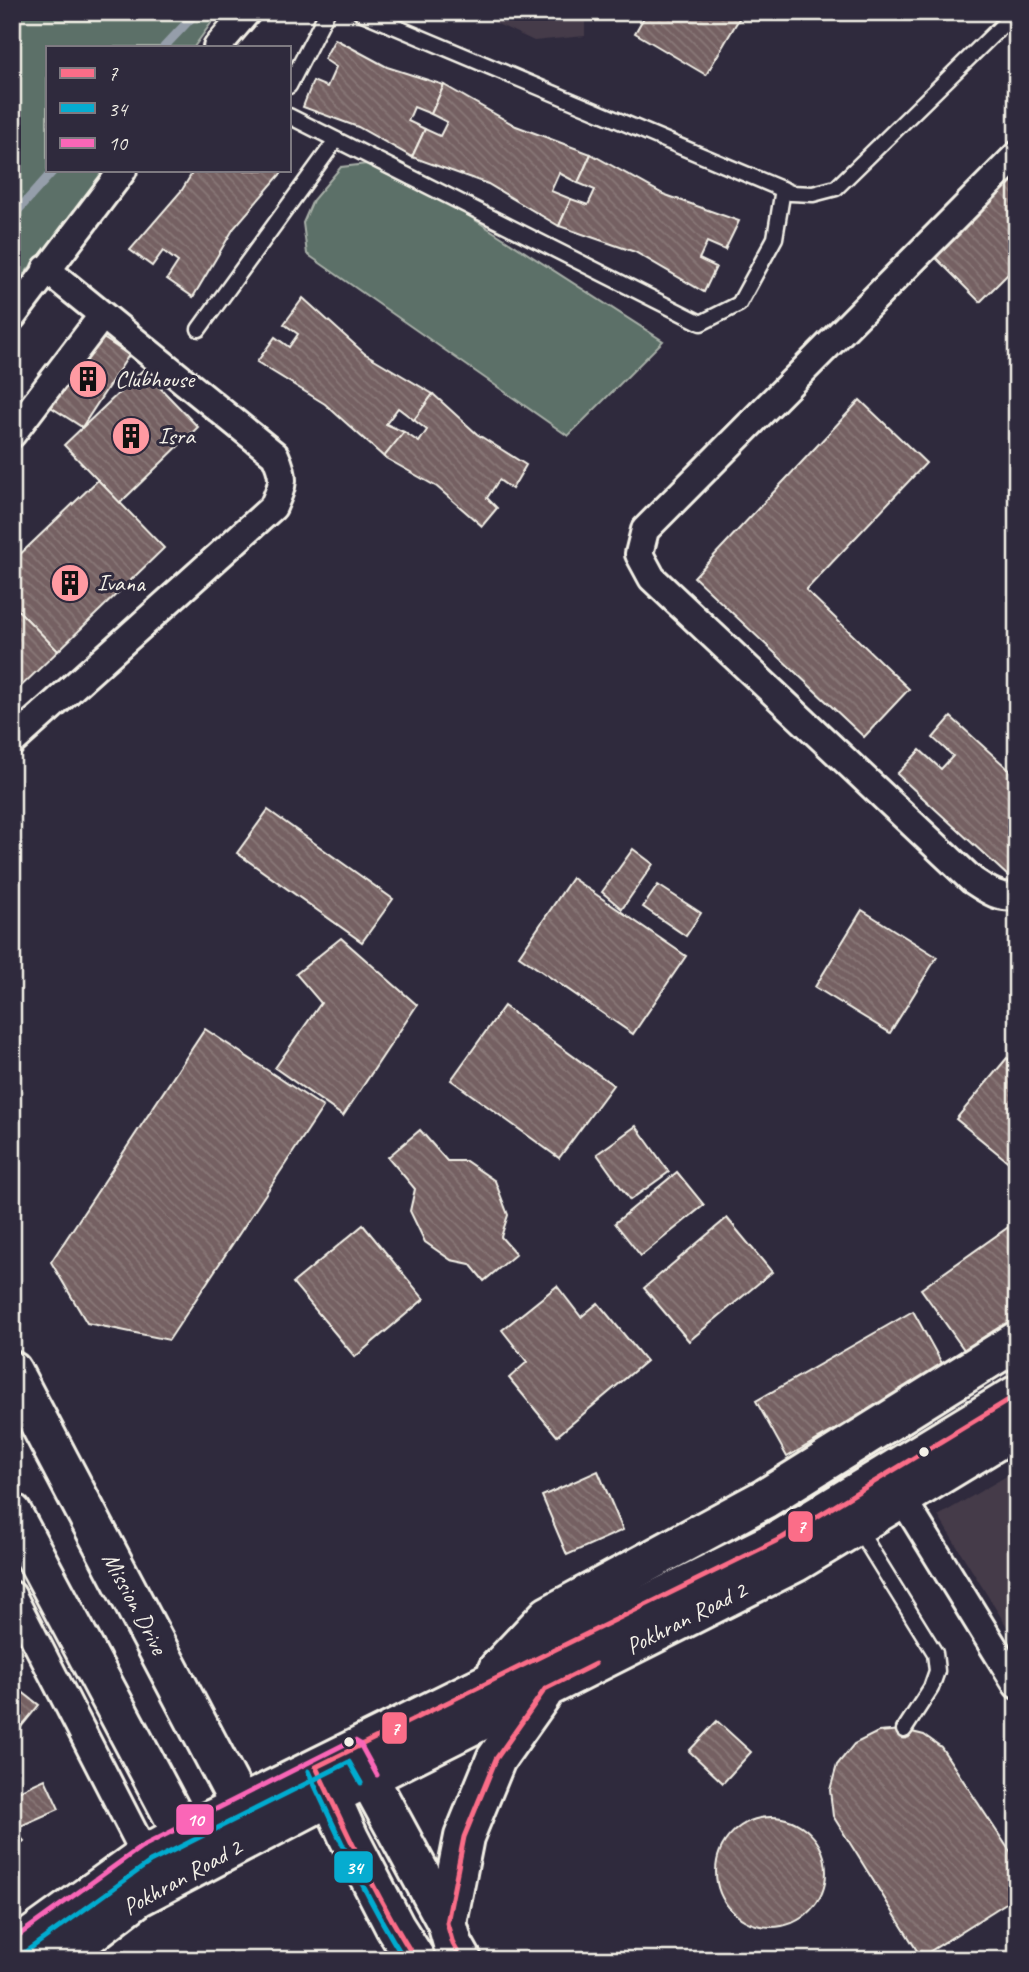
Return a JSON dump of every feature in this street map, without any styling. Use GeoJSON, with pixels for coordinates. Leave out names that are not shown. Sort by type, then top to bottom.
{"type":"FeatureCollection","features":[{"type":"Feature","properties":{"kind":"main road"},"geometry":{"type":"LineString","coordinates":[[482,1686],[548,1616],[766,1498],[1017,1341]]}},
{"type":"Feature","properties":{"kind":"main road","name":"Mission Drive"},"geometry":{"type":"LineString","coordinates":[[12,1371],[249,1821]]}},
{"type":"Feature","properties":{"kind":"main road","name":"Pokhran Road 2"},"geometry":{"type":"LineString","coordinates":[[361,1764],[482,1686],[782,1538],[1017,1395]]}},
{"type":"Feature","properties":{"kind":"main road","name":"Pokhran Road 2"},"geometry":{"type":"LineString","coordinates":[[12,1951],[153,1870],[324,1781],[545,1689],[796,1562],[1017,1428]]}},
{"type":"Feature","properties":{"kind":"main road"},"geometry":{"type":"LineString","coordinates":[[12,1513],[191,1850]]}},
{"type":"Feature","properties":{"kind":"main road"},"geometry":{"type":"LineString","coordinates":[[447,1923],[464,1837],[496,1759],[545,1689]]}},
{"type":"Feature","properties":{"kind":"main road"},"geometry":{"type":"LineString","coordinates":[[361,1764],[447,1923],[453,1944],[463,1960]]}},
{"type":"Feature","properties":{"kind":"main road"},"geometry":{"type":"LineString","coordinates":[[324,1781],[360,1860],[395,1927],[416,1960]]}},
{"type":"Feature","properties":{"kind":"main road","name":"Pokhran Road 2"},"geometry":{"type":"LineString","coordinates":[[56,1960],[138,1897],[153,1870]]}},
{"type":"Feature","properties":{"kind":"street"},"geometry":{"type":"LineString","coordinates":[[218,46],[247,12]]}},
{"type":"Feature","properties":{"kind":"street"},"geometry":{"type":"LineString","coordinates":[[1017,155],[645,530],[639,554],[652,578],[972,880],[989,891],[1006,897],[1017,896]]}},
{"type":"Feature","properties":{"kind":"street"},"geometry":{"type":"LineString","coordinates":[[12,317],[121,172]]}},
{"type":"Feature","properties":{"kind":"street"},"geometry":{"type":"LineString","coordinates":[[12,743],[272,507],[283,485],[282,470],[275,455],[46,269]]}},
{"type":"Feature","properties":{"kind":"street"},"geometry":{"type":"LineString","coordinates":[[12,434],[102,316]]}},
{"type":"Feature","properties":{"kind":"street"},"geometry":{"type":"LineString","coordinates":[[902,1498],[1017,1685]]}},
{"type":"Feature","properties":{"kind":"street"},"geometry":{"type":"LineString","coordinates":[[12,1595],[153,1870]]}},
{"type":"Feature","properties":{"kind":"lane"},"geometry":{"type":"LineString","coordinates":[[290,84],[327,12]]}},
{"type":"Feature","properties":{"kind":"lane"},"geometry":{"type":"LineString","coordinates":[[359,12],[791,193],[813,194],[836,188],[1016,12]]}},
{"type":"Feature","properties":{"kind":"lane"},"geometry":{"type":"LineString","coordinates":[[290,116],[701,323],[738,304],[775,238],[783,189]]}},
{"type":"Feature","properties":{"kind":"lane"},"geometry":{"type":"LineString","coordinates":[[199,329],[336,139]]}},
{"type":"Feature","properties":{"kind":"lane"},"geometry":{"type":"LineString","coordinates":[[856,1525],[935,1653],[937,1671],[932,1688],[904,1730]]}},
{"type":"Feature","properties":{"kind":"shaded area"},"geometry":{"type":"Polygon","coordinates":[[[472,12],[585,12],[585,36],[534,41],[472,12]]]}},
{"type":"Feature","properties":{"kind":"shaded area"},"geometry":{"type":"Polygon","coordinates":[[[1017,1470],[1017,1643],[938,1516],[1017,1470]]]}},
{"type":"Feature","properties":{"kind":"green space"},"geometry":{"type":"Polygon","coordinates":[[[12,12],[219,12],[195,46],[46,46],[46,172],[107,172],[80,209],[12,288],[12,12]]]}},
{"type":"Feature","properties":{"kind":"green space"},"geometry":{"type":"Polygon","coordinates":[[[367,164],[396,169],[663,341],[568,436],[307,254],[303,223],[313,200],[341,167],[367,164]]]}},
{"type":"Feature","properties":{"kind":"building"},"geometry":{"type":"Polygon","coordinates":[[[647,12],[743,12],[706,75],[635,33],[647,12]]]}},
{"type":"Feature","properties":{"kind":"building"},"geometry":{"type":"Polygon","coordinates":[[[335,39],[387,67],[444,85],[431,114],[414,107],[408,121],[425,129],[412,157],[358,127],[303,107],[313,81],[327,87],[336,67],[324,59],[335,39]]]}},
{"type":"Feature","properties":{"kind":"building"},"geometry":{"type":"Polygon","coordinates":[[[444,85],[516,126],[591,154],[578,183],[559,173],[551,191],[571,199],[559,226],[488,184],[412,157],[425,129],[440,136],[447,122],[431,114],[444,85]]]}},
{"type":"Feature","properties":{"kind":"building"},"geometry":{"type":"Polygon","coordinates":[[[591,154],[663,194],[739,221],[725,250],[707,242],[699,259],[716,267],[704,292],[635,252],[559,226],[571,199],[588,205],[595,190],[578,183],[591,154]]]}},
{"type":"Feature","properties":{"kind":"building"},"geometry":{"type":"Polygon","coordinates":[[[1017,166],[1017,265],[980,302],[930,252],[1017,166]]]}},
{"type":"Feature","properties":{"kind":"building"},"geometry":{"type":"Polygon","coordinates":[[[193,172],[282,172],[234,228],[193,297],[167,279],[178,262],[163,251],[152,266],[130,250],[182,190],[193,172]]]}},
{"type":"Feature","properties":{"kind":"building"},"geometry":{"type":"Polygon","coordinates":[[[303,298],[364,353],[433,394],[414,420],[398,408],[386,424],[404,432],[384,457],[325,404],[257,362],[275,337],[289,347],[298,334],[284,324],[303,298]]]}},
{"type":"Feature","properties":{"kind":"building","name":"Clubhouse"},"geometry":{"type":"Polygon","coordinates":[[[94,332],[129,355],[82,427],[46,404],[94,332]]]}},
{"type":"Feature","properties":{"kind":"building","name":"Isra"},"geometry":{"type":"Polygon","coordinates":[[[143,370],[198,427],[120,503],[64,445],[143,370]]]}},
{"type":"Feature","properties":{"kind":"building"},"geometry":{"type":"Polygon","coordinates":[[[433,394],[477,434],[526,465],[512,489],[499,480],[487,498],[497,508],[482,526],[437,487],[384,457],[404,432],[419,442],[427,430],[414,420],[433,394]]]}},
{"type":"Feature","properties":{"kind":"building"},"geometry":{"type":"Polygon","coordinates":[[[860,400],[926,463],[806,590],[909,689],[864,737],[694,577],[860,400]]]}},
{"type":"Feature","properties":{"kind":"building","name":"Ivana"},"geometry":{"type":"Polygon","coordinates":[[[98,480],[164,548],[58,651],[12,604],[12,562],[98,480]]]}},
{"type":"Feature","properties":{"kind":"building"},"geometry":{"type":"Polygon","coordinates":[[[12,604],[58,651],[12,695],[12,604]]]}},
{"type":"Feature","properties":{"kind":"building"},"geometry":{"type":"Polygon","coordinates":[[[951,717],[1017,777],[1017,820],[1008,829],[1017,837],[1017,867],[1008,876],[897,774],[920,750],[941,769],[953,756],[933,738],[951,717]]]}},
{"type":"Feature","properties":{"kind":"building"},"geometry":{"type":"Polygon","coordinates":[[[268,810],[393,899],[362,942],[237,853],[268,810]]]}},
{"type":"Feature","properties":{"kind":"building"},"geometry":{"type":"Polygon","coordinates":[[[633,849],[653,864],[622,909],[602,892],[633,849]]]}},
{"type":"Feature","properties":{"kind":"building"},"geometry":{"type":"Polygon","coordinates":[[[572,878],[686,956],[633,1034],[519,956],[572,878]]]}},
{"type":"Feature","properties":{"kind":"building"},"geometry":{"type":"Polygon","coordinates":[[[658,885],[701,913],[686,936],[643,907],[658,885]]]}},
{"type":"Feature","properties":{"kind":"building"},"geometry":{"type":"Polygon","coordinates":[[[862,910],[937,957],[890,1033],[815,987],[862,910]]]}},
{"type":"Feature","properties":{"kind":"building"},"geometry":{"type":"Polygon","coordinates":[[[341,938],[417,1005],[343,1116],[275,1068],[321,1003],[296,974],[341,938]]]}},
{"type":"Feature","properties":{"kind":"building"},"geometry":{"type":"Polygon","coordinates":[[[504,1006],[613,1085],[559,1158],[451,1080],[504,1006]]]}},
{"type":"Feature","properties":{"kind":"building"},"geometry":{"type":"Polygon","coordinates":[[[205,1029],[323,1107],[169,1340],[87,1323],[51,1262],[205,1029]]]}},
{"type":"Feature","properties":{"kind":"building"},"geometry":{"type":"Polygon","coordinates":[[[1007,1058],[1017,1066],[1017,1169],[956,1119],[1007,1058]]]}},
{"type":"Feature","properties":{"kind":"building"},"geometry":{"type":"Polygon","coordinates":[[[636,1126],[669,1172],[630,1200],[597,1154],[636,1126]]]}},
{"type":"Feature","properties":{"kind":"building"},"geometry":{"type":"Polygon","coordinates":[[[420,1130],[447,1161],[466,1161],[495,1181],[508,1215],[501,1237],[516,1254],[484,1281],[470,1264],[451,1260],[425,1242],[410,1211],[415,1189],[388,1157],[420,1130]]]}},
{"type":"Feature","properties":{"kind":"building"},"geometry":{"type":"Polygon","coordinates":[[[677,1172],[704,1205],[641,1256],[615,1223],[677,1172]]]}},
{"type":"Feature","properties":{"kind":"building"},"geometry":{"type":"Polygon","coordinates":[[[727,1218],[772,1272],[689,1341],[644,1288],[727,1218]]]}},
{"type":"Feature","properties":{"kind":"building"},"geometry":{"type":"Polygon","coordinates":[[[1017,1221],[1017,1324],[970,1358],[921,1289],[1017,1221]]]}},
{"type":"Feature","properties":{"kind":"building"},"geometry":{"type":"Polygon","coordinates":[[[363,1225],[424,1299],[355,1357],[293,1283],[363,1225]]]}},
{"type":"Feature","properties":{"kind":"building"},"geometry":{"type":"Polygon","coordinates":[[[557,1286],[581,1317],[598,1303],[646,1361],[557,1436],[509,1378],[527,1362],[502,1330],[557,1286]]]}},
{"type":"Feature","properties":{"kind":"building"},"geometry":{"type":"Polygon","coordinates":[[[913,1311],[944,1367],[787,1457],[756,1401],[913,1311]]]}},
{"type":"Feature","properties":{"kind":"building"},"geometry":{"type":"Polygon","coordinates":[[[598,1471],[623,1530],[567,1555],[542,1496],[598,1471]]]}},
{"type":"Feature","properties":{"kind":"building"},"geometry":{"type":"Polygon","coordinates":[[[12,1684],[39,1705],[12,1738],[12,1684]]]}},
{"type":"Feature","properties":{"kind":"building"},"geometry":{"type":"Polygon","coordinates":[[[717,1721],[751,1752],[723,1783],[689,1751],[717,1721]]]}},
{"type":"Feature","properties":{"kind":"building"},"geometry":{"type":"Polygon","coordinates":[[[904,1730],[924,1735],[941,1747],[1017,1862],[1017,1896],[921,1957],[833,1816],[830,1790],[837,1765],[854,1744],[878,1732],[904,1730]]]}},
{"type":"Feature","properties":{"kind":"building"},"geometry":{"type":"Polygon","coordinates":[[[45,1779],[59,1809],[16,1828],[12,1819],[12,1794],[45,1779]]]}},
{"type":"Feature","properties":{"kind":"building"},"geometry":{"type":"Polygon","coordinates":[[[771,1817],[792,1821],[810,1833],[822,1851],[826,1872],[822,1893],[810,1911],[792,1923],[771,1927],[750,1923],[732,1911],[720,1893],[716,1872],[720,1851],[732,1833],[750,1821],[771,1817]]]}},
{"type":"Feature","properties":{"kind":"building"},"geometry":{"type":"Polygon","coordinates":[[[12,1828],[24,1841],[12,1851],[12,1828]]]}},
{"type":"Feature","properties":{"kind":"waterway"},"geometry":{"type":"LineString","coordinates":[[165,46],[197,12]]}},
{"type":"Feature","properties":{"kind":"waterway"},"geometry":{"type":"LineString","coordinates":[[12,217],[52,172]]}},
{"type":"Feature","properties":{"kind":"transit line","name":"7"},"geometry":{"type":"LineString","coordinates":[[416,1960],[375,1890],[316,1767],[782,1538],[1017,1395]]}},
{"type":"Feature","properties":{"kind":"transit line","name":"7"},"geometry":{"type":"LineString","coordinates":[[462,1960],[453,1944],[447,1923],[464,1837],[496,1759],[545,1689],[595,1664]]}},
{"type":"Feature","properties":{"kind":"transit line","name":"10"},"geometry":{"type":"LineString","coordinates":[[12,1940],[141,1847],[349,1742],[360,1744],[377,1775]]}},
{"type":"Feature","properties":{"kind":"transit line","name":"34"},"geometry":{"type":"LineString","coordinates":[[17,1958],[150,1862],[349,1762],[361,1783]]}},
{"type":"Feature","properties":{"kind":"transit line","name":"34"},"geometry":{"type":"LineString","coordinates":[[308,1771],[366,1891],[405,1960]]}},
{"type":"Feature","properties":{"kind":"place","name":"Clubhouse"},"geometry":{"type":"Point","coordinates":[88,379]}},
{"type":"Feature","properties":{"kind":"place","name":"Isra"},"geometry":{"type":"Point","coordinates":[131,436]}},
{"type":"Feature","properties":{"kind":"place","name":"Ivana"},"geometry":{"type":"Point","coordinates":[70,583]}}]}
